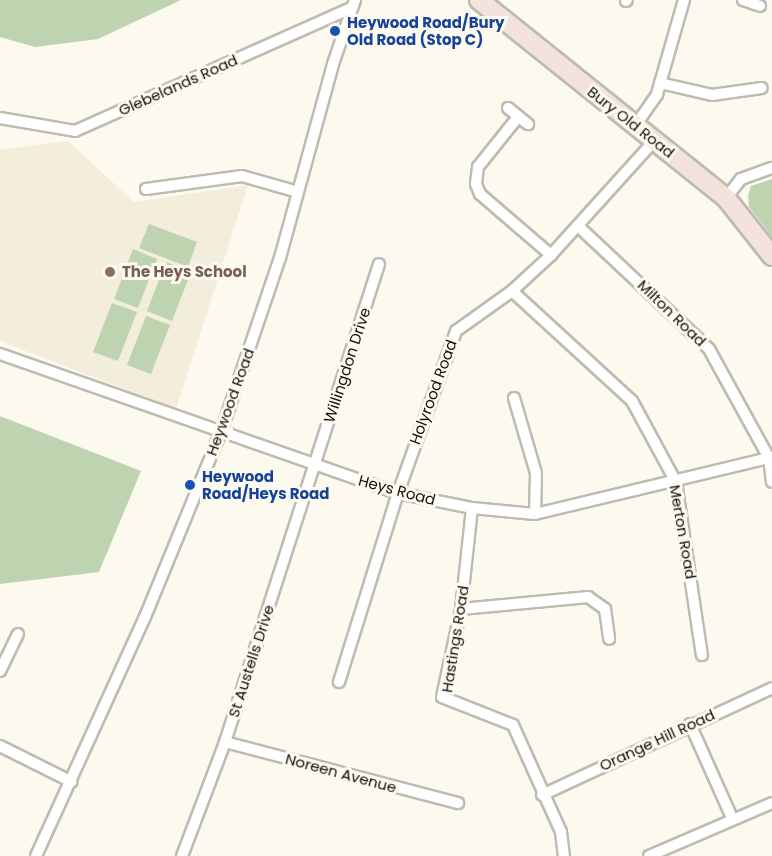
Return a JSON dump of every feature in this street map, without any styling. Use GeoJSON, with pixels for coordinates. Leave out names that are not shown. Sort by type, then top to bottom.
{"type":"FeatureCollection","features":[{"type":"Feature","properties":{"kind":"main road","name":"Bury Old Road"},"geometry":{"type":"LineString","coordinates":[[479,0],[726,198],[772,256]]}},
{"type":"Feature","properties":{"kind":"street"},"geometry":{"type":"LineString","coordinates":[[635,126],[660,83],[684,0]]}},
{"type":"Feature","properties":{"kind":"street"},"geometry":{"type":"LineString","coordinates":[[743,0],[760,6]]}},
{"type":"Feature","properties":{"kind":"street","name":"Glebelands Road"},"geometry":{"type":"LineString","coordinates":[[0,118],[75,131],[353,4]]}},
{"type":"Feature","properties":{"kind":"street","name":"Heywood Road"},"geometry":{"type":"LineString","coordinates":[[36,856],[72,782],[221,432],[280,258],[353,4]]}},
{"type":"Feature","properties":{"kind":"street"},"geometry":{"type":"LineString","coordinates":[[660,83],[712,95],[762,88]]}},
{"type":"Feature","properties":{"kind":"street"},"geometry":{"type":"LineString","coordinates":[[508,108],[528,124]]}},
{"type":"Feature","properties":{"kind":"street"},"geometry":{"type":"LineString","coordinates":[[518,117],[478,167],[476,183],[480,194],[551,255]]}},
{"type":"Feature","properties":{"kind":"street","name":"Holyrood Road"},"geometry":{"type":"LineString","coordinates":[[339,682],[398,494],[456,331],[512,291],[551,255],[654,141]]}},
{"type":"Feature","properties":{"kind":"street"},"geometry":{"type":"LineString","coordinates":[[726,198],[741,179],[772,168]]}},
{"type":"Feature","properties":{"kind":"street"},"geometry":{"type":"LineString","coordinates":[[146,189],[242,176],[298,192]]}},
{"type":"Feature","properties":{"kind":"street","name":"Milton Road"},"geometry":{"type":"LineString","coordinates":[[578,226],[709,349],[770,457],[772,482]]}},
{"type":"Feature","properties":{"kind":"street","name":"Willingdon Drive"},"geometry":{"type":"LineString","coordinates":[[316,465],[379,264]]}},
{"type":"Feature","properties":{"kind":"street","name":"Merton Road"},"geometry":{"type":"LineString","coordinates":[[512,291],[632,400],[676,482],[702,655]]}},
{"type":"Feature","properties":{"kind":"street","name":"Heys Road"},"geometry":{"type":"LineString","coordinates":[[0,354],[398,494],[472,508],[535,514],[676,482],[770,457]]}},
{"type":"Feature","properties":{"kind":"street"},"geometry":{"type":"LineString","coordinates":[[514,398],[536,473],[535,514]]}},
{"type":"Feature","properties":{"kind":"street","name":"St Austells Drive"},"geometry":{"type":"LineString","coordinates":[[182,856],[225,742],[316,465]]}},
{"type":"Feature","properties":{"kind":"street","name":"Hastings Road"},"geometry":{"type":"LineString","coordinates":[[472,508],[461,609],[442,697],[513,725],[542,795],[561,832],[564,856]]}},
{"type":"Feature","properties":{"kind":"street"},"geometry":{"type":"LineString","coordinates":[[461,609],[588,597],[605,609],[609,639]]}},
{"type":"Feature","properties":{"kind":"street"},"geometry":{"type":"LineString","coordinates":[[0,671],[18,634]]}},
{"type":"Feature","properties":{"kind":"street","name":"Orange Hill Road"},"geometry":{"type":"LineString","coordinates":[[542,795],[690,724],[771,691]]}},
{"type":"Feature","properties":{"kind":"street"},"geometry":{"type":"LineString","coordinates":[[690,724],[732,818]]}},
{"type":"Feature","properties":{"kind":"street","name":"Noreen Avenue"},"geometry":{"type":"LineString","coordinates":[[225,742],[458,803]]}},
{"type":"Feature","properties":{"kind":"street"},"geometry":{"type":"LineString","coordinates":[[0,746],[72,782]]}},
{"type":"Feature","properties":{"kind":"street"},"geometry":{"type":"LineString","coordinates":[[649,856],[732,818],[772,803]]}},
{"type":"Feature","properties":{"kind":"shaded area","name":"The Heys School"},"geometry":{"type":"Polygon","coordinates":[[[68,141],[134,202],[248,185],[176,409],[0,341],[0,150],[68,141]]]}},
{"type":"Feature","properties":{"kind":"green space"},"geometry":{"type":"Polygon","coordinates":[[[0,0],[181,0],[98,39],[35,47],[0,37],[0,0]]]}},
{"type":"Feature","properties":{"kind":"green space"},"geometry":{"type":"Polygon","coordinates":[[[772,179],[772,237],[749,207],[748,196],[751,186],[772,179]]]}},
{"type":"Feature","properties":{"kind":"green space"},"geometry":{"type":"Polygon","coordinates":[[[149,224],[197,242],[188,267],[139,248],[149,224]]]}},
{"type":"Feature","properties":{"kind":"green space"},"geometry":{"type":"Polygon","coordinates":[[[133,249],[157,259],[138,308],[114,299],[133,249]]]}},
{"type":"Feature","properties":{"kind":"green space"},"geometry":{"type":"Polygon","coordinates":[[[166,262],[191,272],[172,321],[147,311],[166,262]]]}},
{"type":"Feature","properties":{"kind":"green space"},"geometry":{"type":"Polygon","coordinates":[[[112,303],[137,312],[118,361],[93,352],[112,303]]]}},
{"type":"Feature","properties":{"kind":"green space"},"geometry":{"type":"Polygon","coordinates":[[[146,316],[170,325],[151,374],[127,365],[146,316]]]}},
{"type":"Feature","properties":{"kind":"green space"},"geometry":{"type":"Polygon","coordinates":[[[0,416],[141,471],[99,572],[0,584],[0,416]]]}},
{"type":"Feature","properties":{"kind":"place","name":"Heywood Road/Bury Old Road (Stop C)"},"geometry":{"type":"Point","coordinates":[335,31]}},
{"type":"Feature","properties":{"kind":"place","name":"The Heys School"},"geometry":{"type":"Point","coordinates":[110,272]}},
{"type":"Feature","properties":{"kind":"place","name":"Heywood Road/Heys Road"},"geometry":{"type":"Point","coordinates":[190,485]}}]}
